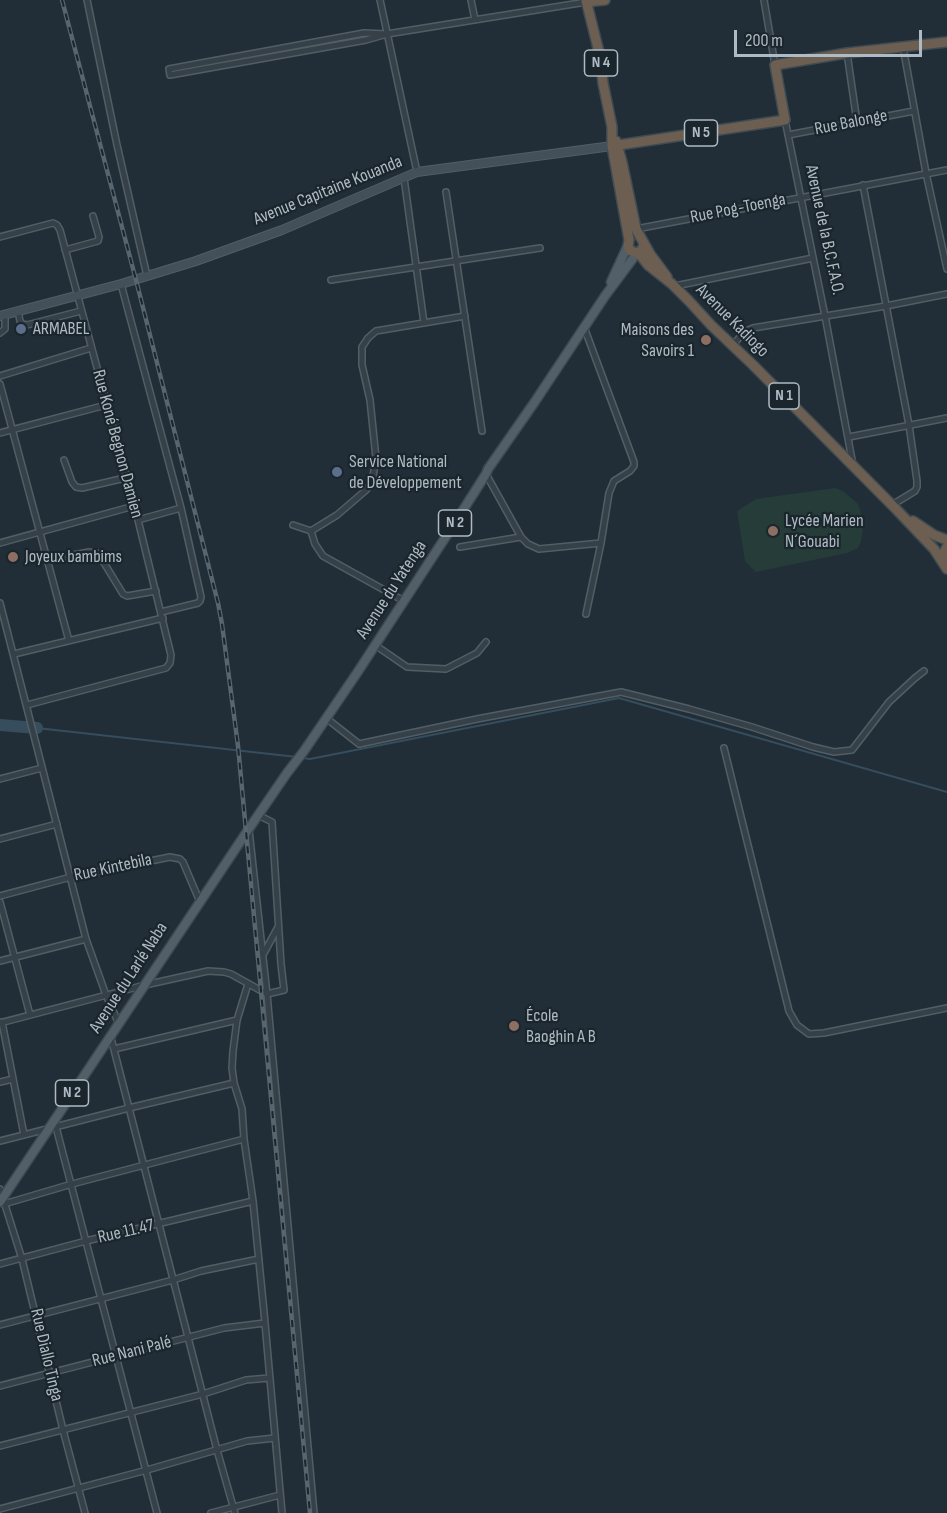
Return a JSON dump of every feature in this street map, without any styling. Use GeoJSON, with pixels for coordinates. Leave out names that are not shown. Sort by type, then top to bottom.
{"type":"FeatureCollection","features":[{"type":"Feature","properties":{"kind":"highway"},"geometry":{"type":"LineString","coordinates":[[586,1],[605,0]]}},
{"type":"Feature","properties":{"kind":"highway","name":"N 4"},"geometry":{"type":"LineString","coordinates":[[586,1],[600,56],[629,243]]}},
{"type":"Feature","properties":{"kind":"highway"},"geometry":{"type":"LineString","coordinates":[[775,65],[847,53],[947,42]]}},
{"type":"Feature","properties":{"kind":"highway","name":"Avenue de la B.C.F.A.O."},"geometry":{"type":"LineString","coordinates":[[775,65],[785,120]]}},
{"type":"Feature","properties":{"kind":"highway","name":"Avenue Capitaine Kouanda"},"geometry":{"type":"LineString","coordinates":[[615,146],[785,120]]}},
{"type":"Feature","properties":{"kind":"highway","name":"N 4"},"geometry":{"type":"LineString","coordinates":[[615,146],[636,229],[643,241]]}},
{"type":"Feature","properties":{"kind":"highway"},"geometry":{"type":"LineString","coordinates":[[634,237],[643,241],[644,248],[637,253],[631,250],[629,243],[634,237]]}},
{"type":"Feature","properties":{"kind":"highway","name":"Avenue Kadiogo"},"geometry":{"type":"LineString","coordinates":[[643,241],[672,285]]}},
{"type":"Feature","properties":{"kind":"highway","name":"Avenue Kadiogo"},"geometry":{"type":"LineString","coordinates":[[637,253],[733,345],[894,507],[945,565]]}},
{"type":"Feature","properties":{"kind":"highway","name":"Avenue Kadiogo"},"geometry":{"type":"LineString","coordinates":[[894,507],[934,535],[947,540]]}},
{"type":"Feature","properties":{"kind":"highway"},"geometry":{"type":"LineString","coordinates":[[945,565],[943,554],[947,547]]}},
{"type":"Feature","properties":{"kind":"main road","name":"Avenue du Yatenga"},"geometry":{"type":"LineString","coordinates":[[605,296],[629,243]]}},
{"type":"Feature","properties":{"kind":"main road","name":"Avenue du Yatenga"},"geometry":{"type":"LineString","coordinates":[[287,773],[375,645],[488,469],[605,296],[637,253]]}},
{"type":"Feature","properties":{"kind":"main road","name":"Avenue du Larlé Naba"},"geometry":{"type":"LineString","coordinates":[[2,1198],[53,1128],[119,1024],[287,773]]}},
{"type":"Feature","properties":{"kind":"street"},"geometry":{"type":"LineString","coordinates":[[87,0],[147,276]]}},
{"type":"Feature","properties":{"kind":"street"},"geometry":{"type":"LineString","coordinates":[[380,0],[417,172]]}},
{"type":"Feature","properties":{"kind":"street"},"geometry":{"type":"LineString","coordinates":[[471,0],[476,20]]}},
{"type":"Feature","properties":{"kind":"street","name":"Avenue de la B.C.F.A.O."},"geometry":{"type":"LineString","coordinates":[[764,0],[775,65]]}},
{"type":"Feature","properties":{"kind":"street"},"geometry":{"type":"LineString","coordinates":[[387,34],[364,33],[169,69],[170,75],[366,40],[387,34],[586,1]]}},
{"type":"Feature","properties":{"kind":"street"},"geometry":{"type":"LineString","coordinates":[[903,47],[926,173],[947,269]]}},
{"type":"Feature","properties":{"kind":"street"},"geometry":{"type":"LineString","coordinates":[[847,53],[857,122]]}},
{"type":"Feature","properties":{"kind":"street","name":"Rue Balonge"},"geometry":{"type":"LineString","coordinates":[[788,135],[914,111]]}},
{"type":"Feature","properties":{"kind":"street","name":"Avenue de la B.C.F.A.O."},"geometry":{"type":"LineString","coordinates":[[785,120],[849,436],[853,466]]}},
{"type":"Feature","properties":{"kind":"street","name":"Avenue Capitaine Kouanda"},"geometry":{"type":"LineString","coordinates":[[3,315],[121,284],[282,230],[417,172],[615,146]]}},
{"type":"Feature","properties":{"kind":"street","name":"Rue Pog-Toenga"},"geometry":{"type":"LineString","coordinates":[[636,229],[947,170]]}},
{"type":"Feature","properties":{"kind":"street"},"geometry":{"type":"LineString","coordinates":[[404,178],[424,323]]}},
{"type":"Feature","properties":{"kind":"street"},"geometry":{"type":"LineString","coordinates":[[863,185],[909,425],[917,487],[894,507]]}},
{"type":"Feature","properties":{"kind":"street"},"geometry":{"type":"LineString","coordinates":[[446,192],[482,431]]}},
{"type":"Feature","properties":{"kind":"street"},"geometry":{"type":"LineString","coordinates":[[65,250],[98,241],[93,216]]}},
{"type":"Feature","properties":{"kind":"street","name":"Rue Koné Begnon Damien"},"geometry":{"type":"LineString","coordinates":[[0,237],[53,223],[60,230],[138,520],[171,655],[170,663],[166,668],[27,705]]}},
{"type":"Feature","properties":{"kind":"street"},"geometry":{"type":"LineString","coordinates":[[330,280],[540,248]]}},
{"type":"Feature","properties":{"kind":"street"},"geometry":{"type":"LineString","coordinates":[[672,285],[813,258]]}},
{"type":"Feature","properties":{"kind":"street"},"geometry":{"type":"LineString","coordinates":[[14,654],[162,615],[200,601],[181,508],[121,284]]}},
{"type":"Feature","properties":{"kind":"street"},"geometry":{"type":"LineString","coordinates":[[733,345],[744,332],[753,328],[947,294]]}},
{"type":"Feature","properties":{"kind":"street"},"geometry":{"type":"LineString","coordinates":[[18,311],[20,321],[27,325],[81,310]]}},
{"type":"Feature","properties":{"kind":"street"},"geometry":{"type":"LineString","coordinates":[[0,333],[5,329],[3,315]]}},
{"type":"Feature","properties":{"kind":"street"},"geometry":{"type":"LineString","coordinates":[[311,531],[337,515],[372,483],[376,458],[370,400],[362,365],[362,347],[368,338],[376,331],[465,316]]}},
{"type":"Feature","properties":{"kind":"street"},"geometry":{"type":"LineString","coordinates":[[584,327],[634,462],[630,471],[614,481],[609,493],[602,543],[586,614]]}},
{"type":"Feature","properties":{"kind":"street"},"geometry":{"type":"LineString","coordinates":[[0,376],[91,348]]}},
{"type":"Feature","properties":{"kind":"street"},"geometry":{"type":"LineString","coordinates":[[0,384],[69,641]]}},
{"type":"Feature","properties":{"kind":"street"},"geometry":{"type":"LineString","coordinates":[[0,433],[106,405]]}},
{"type":"Feature","properties":{"kind":"street"},"geometry":{"type":"LineString","coordinates":[[849,436],[947,418]]}},
{"type":"Feature","properties":{"kind":"street"},"geometry":{"type":"LineString","coordinates":[[64,460],[76,487],[82,488],[125,478]]}},
{"type":"Feature","properties":{"kind":"street"},"geometry":{"type":"LineString","coordinates":[[486,474],[521,537],[528,544],[538,549],[602,543]]}},
{"type":"Feature","properties":{"kind":"street"},"geometry":{"type":"LineString","coordinates":[[0,543],[134,506]]}},
{"type":"Feature","properties":{"kind":"street"},"geometry":{"type":"LineString","coordinates":[[138,520],[181,508]]}},
{"type":"Feature","properties":{"kind":"street"},"geometry":{"type":"LineString","coordinates":[[293,525],[311,531]]}},
{"type":"Feature","properties":{"kind":"street"},"geometry":{"type":"LineString","coordinates":[[311,531],[322,556],[404,601]]}},
{"type":"Feature","properties":{"kind":"street"},"geometry":{"type":"LineString","coordinates":[[460,547],[521,537]]}},
{"type":"Feature","properties":{"kind":"street"},"geometry":{"type":"LineString","coordinates":[[47,560],[89,552],[97,553],[123,594],[127,596],[156,591]]}},
{"type":"Feature","properties":{"kind":"street"},"geometry":{"type":"LineString","coordinates":[[0,603],[86,939],[119,1024]]}},
{"type":"Feature","properties":{"kind":"street"},"geometry":{"type":"LineString","coordinates":[[375,645],[407,667],[446,669],[477,653],[486,642]]}},
{"type":"Feature","properties":{"kind":"street"},"geometry":{"type":"LineString","coordinates":[[326,718],[359,744],[621,692],[689,709],[834,752],[852,750],[889,702],[924,671]]}},
{"type":"Feature","properties":{"kind":"street"},"geometry":{"type":"LineString","coordinates":[[724,748],[789,1011],[797,1025],[809,1034],[824,1033],[947,1008]]}},
{"type":"Feature","properties":{"kind":"street"},"geometry":{"type":"LineString","coordinates":[[0,779],[42,768]]}},
{"type":"Feature","properties":{"kind":"street"},"geometry":{"type":"LineString","coordinates":[[24,1135],[1,1022],[214,970],[231,974],[267,994],[284,990],[272,822],[258,815]]}},
{"type":"Feature","properties":{"kind":"street"},"geometry":{"type":"LineString","coordinates":[[0,839],[57,824]]}},
{"type":"Feature","properties":{"kind":"street"},"geometry":{"type":"LineString","coordinates":[[249,828],[267,994],[314,1513]]}},
{"type":"Feature","properties":{"kind":"street","name":"Rue Kintebila"},"geometry":{"type":"LineString","coordinates":[[0,896],[71,877],[175,857],[183,862],[200,902]]}},
{"type":"Feature","properties":{"kind":"street"},"geometry":{"type":"LineString","coordinates":[[0,902],[30,1015]]}},
{"type":"Feature","properties":{"kind":"street"},"geometry":{"type":"LineString","coordinates":[[263,954],[279,926]]}},
{"type":"Feature","properties":{"kind":"street"},"geometry":{"type":"LineString","coordinates":[[0,961],[86,939]]}},
{"type":"Feature","properties":{"kind":"street"},"geometry":{"type":"LineString","coordinates":[[248,984],[237,1020],[233,1050],[234,1083],[242,1109],[253,1201],[282,1513]]}},
{"type":"Feature","properties":{"kind":"street"},"geometry":{"type":"LineString","coordinates":[[114,1049],[237,1020]]}},
{"type":"Feature","properties":{"kind":"street"},"geometry":{"type":"LineString","coordinates":[[111,1038],[234,1510]]}},
{"type":"Feature","properties":{"kind":"street"},"geometry":{"type":"LineString","coordinates":[[0,1082],[13,1079]]}},
{"type":"Feature","properties":{"kind":"street"},"geometry":{"type":"LineString","coordinates":[[0,1141],[234,1083]]}},
{"type":"Feature","properties":{"kind":"street"},"geometry":{"type":"LineString","coordinates":[[53,1128],[72,1184],[158,1513]]}},
{"type":"Feature","properties":{"kind":"street"},"geometry":{"type":"LineString","coordinates":[[2,1198],[72,1184],[244,1139]]}},
{"type":"Feature","properties":{"kind":"street","name":"Rue Diallo Tinga"},"geometry":{"type":"LineString","coordinates":[[2,1198],[22,1259],[85,1513]]}},
{"type":"Feature","properties":{"kind":"street","name":"Rue 11.47"},"geometry":{"type":"LineString","coordinates":[[0,1264],[253,1201]]}},
{"type":"Feature","properties":{"kind":"street"},"geometry":{"type":"LineString","coordinates":[[0,1325],[201,1271],[259,1259]]}},
{"type":"Feature","properties":{"kind":"street","name":"Rue Nani Palé"},"geometry":{"type":"LineString","coordinates":[[0,1386],[230,1327],[265,1323]]}},
{"type":"Feature","properties":{"kind":"street"},"geometry":{"type":"LineString","coordinates":[[0,1446],[203,1394],[246,1380],[269,1378]]}},
{"type":"Feature","properties":{"kind":"street"},"geometry":{"type":"LineString","coordinates":[[0,1509],[247,1441],[275,1438]]}},
{"type":"Feature","properties":{"kind":"street"},"geometry":{"type":"LineString","coordinates":[[211,1513],[234,1510],[280,1495]]}},
{"type":"Feature","properties":{"kind":"green space"},"geometry":{"type":"Polygon","coordinates":[[[835,488],[843,491],[858,504],[864,522],[858,548],[847,553],[756,572],[745,561],[737,511],[756,499],[835,488]]]}},
{"type":"Feature","properties":{"kind":"waterway"},"geometry":{"type":"LineString","coordinates":[[303,758],[310,759],[619,698],[947,792]]}},
{"type":"Feature","properties":{"kind":"waterway"},"geometry":{"type":"LineString","coordinates":[[0,725],[37,728]]}},
{"type":"Feature","properties":{"kind":"waterway"},"geometry":{"type":"LineString","coordinates":[[37,728],[297,757]]}},
{"type":"Feature","properties":{"kind":"railway"},"geometry":{"type":"LineString","coordinates":[[62,0],[136,280],[222,624],[238,746],[310,1513]]}},
{"type":"Feature","properties":{"kind":"place","name":"ARMABEL"},"geometry":{"type":"Point","coordinates":[21,329]}},
{"type":"Feature","properties":{"kind":"place","name":"Maisons des Savoirs 1"},"geometry":{"type":"Point","coordinates":[706,340]}},
{"type":"Feature","properties":{"kind":"place","name":"Service National de Développement"},"geometry":{"type":"Point","coordinates":[337,472]}},
{"type":"Feature","properties":{"kind":"place","name":"Lycée Marien N´Gouabi"},"geometry":{"type":"Point","coordinates":[773,531]}},
{"type":"Feature","properties":{"kind":"place","name":"Joyeux bambims"},"geometry":{"type":"Point","coordinates":[13,557]}},
{"type":"Feature","properties":{"kind":"place","name":"École Baoghin A B"},"geometry":{"type":"Point","coordinates":[514,1026]}}]}
